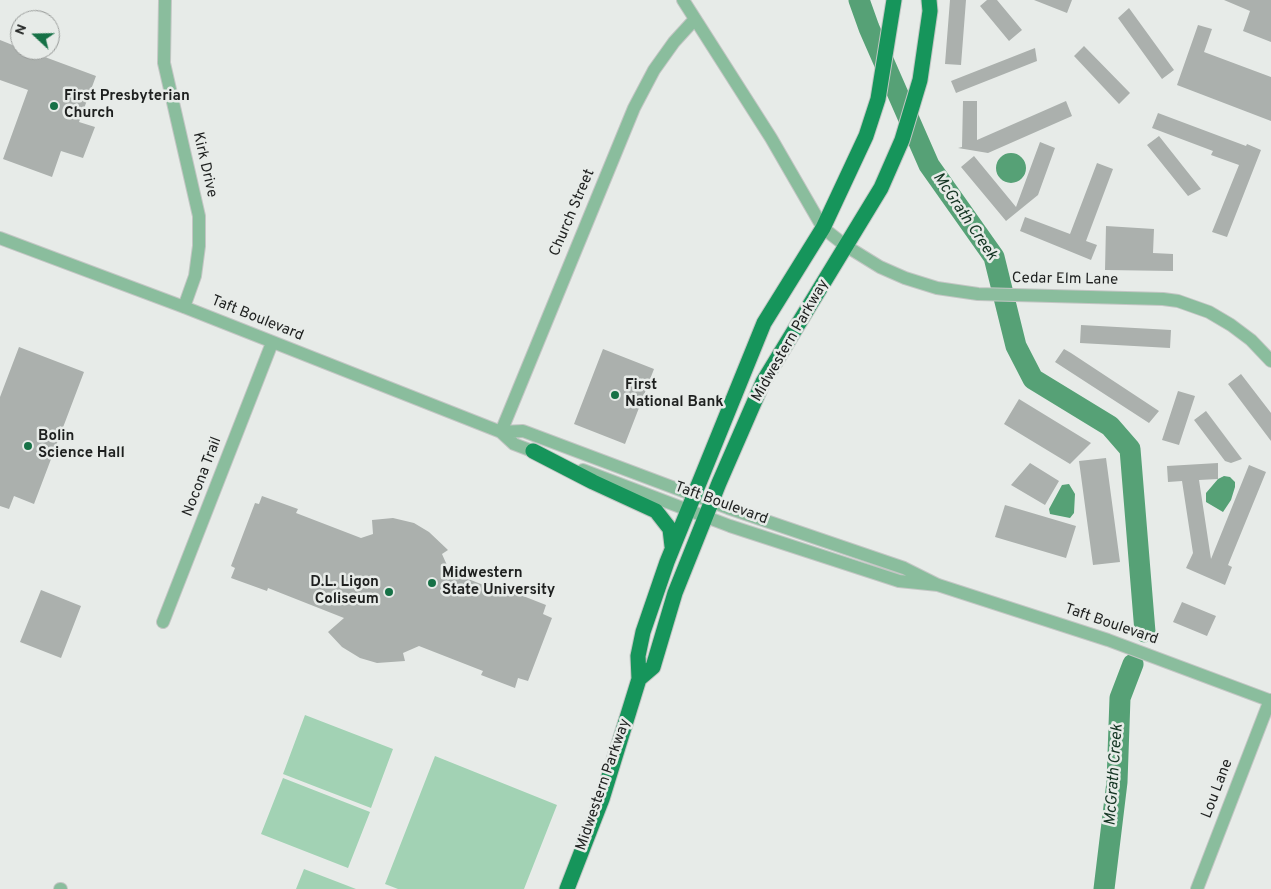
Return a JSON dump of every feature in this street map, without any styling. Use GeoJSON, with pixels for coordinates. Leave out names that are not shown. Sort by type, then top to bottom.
{"type":"FeatureCollection","features":[{"type":"Feature","properties":{"kind":"main road","name":"Midwestern Parkway"},"geometry":{"type":"LineString","coordinates":[[567,889],[602,800],[639,679],[638,656],[643,632],[688,510],[764,323],[823,228],[866,136],[878,98],[894,0]]}},
{"type":"Feature","properties":{"kind":"main road","name":"Midwestern Parkway"},"geometry":{"type":"LineString","coordinates":[[639,679],[653,667],[675,593],[763,382],[881,188],[902,140],[920,80],[930,11],[929,0]]}},
{"type":"Feature","properties":{"kind":"main road"},"geometry":{"type":"LineString","coordinates":[[532,451],[656,511],[670,528],[672,551]]}},
{"type":"Feature","properties":{"kind":"street","name":"Kirk Drive"},"geometry":{"type":"LineString","coordinates":[[164,0],[164,63],[199,216],[200,246],[196,268],[184,307]]}},
{"type":"Feature","properties":{"kind":"street","name":"Cedar Elm Lane"},"geometry":{"type":"LineString","coordinates":[[683,0],[771,138],[823,228],[846,246],[880,267],[905,278],[937,288],[992,295],[1163,298],[1178,301],[1209,312],[1231,325],[1251,340],[1271,361]]}},
{"type":"Feature","properties":{"kind":"street","name":"Church Street"},"geometry":{"type":"LineString","coordinates":[[501,432],[634,108],[654,70],[674,42],[695,19]]}},
{"type":"Feature","properties":{"kind":"street","name":"Taft Boulevard"},"geometry":{"type":"LineString","coordinates":[[1,242],[184,307],[501,432],[514,444],[706,517],[899,581],[938,585]]}},
{"type":"Feature","properties":{"kind":"street","name":"Nocona Trail"},"geometry":{"type":"LineString","coordinates":[[163,622],[272,343]]}},
{"type":"Feature","properties":{"kind":"street","name":"Taft Boulevard"},"geometry":{"type":"LineString","coordinates":[[501,432],[523,431],[712,502],[904,568],[938,585],[1108,640],[1270,701]]}},
{"type":"Feature","properties":{"kind":"street","name":"Lou Lane"},"geometry":{"type":"LineString","coordinates":[[1197,889],[1270,701]]}},
{"type":"Feature","properties":{"kind":"shaded area"},"geometry":{"type":"Polygon","coordinates":[[[1011,153],[1022,157],[1026,168],[1022,179],[1011,183],[1000,179],[996,168],[1000,157],[1011,153]]]}},
{"type":"Feature","properties":{"kind":"shaded area"},"geometry":{"type":"Polygon","coordinates":[[[1224,476],[1230,477],[1235,482],[1235,487],[1231,500],[1223,512],[1206,502],[1206,493],[1218,479],[1224,476]]]}},
{"type":"Feature","properties":{"kind":"shaded area"},"geometry":{"type":"Polygon","coordinates":[[[1069,484],[1075,494],[1074,513],[1070,518],[1050,514],[1049,509],[1062,485],[1069,484]]]}},
{"type":"Feature","properties":{"kind":"shaded area"},"geometry":{"type":"Polygon","coordinates":[[[305,715],[393,749],[371,808],[283,774],[305,715]]]}},
{"type":"Feature","properties":{"kind":"shaded area"},"geometry":{"type":"Polygon","coordinates":[[[435,756],[557,805],[524,889],[398,889],[385,884],[435,756]]]}},
{"type":"Feature","properties":{"kind":"shaded area"},"geometry":{"type":"Polygon","coordinates":[[[283,778],[370,812],[348,868],[261,834],[283,778]]]}},
{"type":"Feature","properties":{"kind":"shaded area"},"geometry":{"type":"Polygon","coordinates":[[[304,869],[356,889],[296,889],[304,869]]]}},
{"type":"Feature","properties":{"kind":"building"},"geometry":{"type":"Polygon","coordinates":[[[950,0],[966,0],[961,65],[945,64],[950,0]]]}},
{"type":"Feature","properties":{"kind":"building"},"geometry":{"type":"Polygon","coordinates":[[[987,0],[997,0],[1022,30],[1009,41],[980,6],[987,0]]]}},
{"type":"Feature","properties":{"kind":"building"},"geometry":{"type":"Polygon","coordinates":[[[1034,0],[1072,0],[1067,13],[1034,0]]]}},
{"type":"Feature","properties":{"kind":"building"},"geometry":{"type":"Polygon","coordinates":[[[1224,0],[1271,0],[1271,42],[1243,31],[1250,11],[1224,0]]]}},
{"type":"Feature","properties":{"kind":"building"},"geometry":{"type":"Polygon","coordinates":[[[1129,8],[1174,70],[1162,79],[1118,18],[1129,8]]]}},
{"type":"Feature","properties":{"kind":"building"},"geometry":{"type":"Polygon","coordinates":[[[1198,25],[1212,29],[1204,52],[1271,77],[1271,121],[1177,85],[1198,25]]]}},
{"type":"Feature","properties":{"kind":"building","name":"First Presbyterian Church"},"geometry":{"type":"Polygon","coordinates":[[[0,40],[10,44],[10,60],[53,60],[96,76],[79,122],[95,127],[83,158],[61,151],[52,177],[3,159],[28,90],[0,80],[0,40]]]}},
{"type":"Feature","properties":{"kind":"building"},"geometry":{"type":"Polygon","coordinates":[[[1084,46],[1130,93],[1119,104],[1074,56],[1084,46]]]}},
{"type":"Feature","properties":{"kind":"building"},"geometry":{"type":"Polygon","coordinates":[[[1035,48],[1037,61],[956,93],[951,81],[1035,48]]]}},
{"type":"Feature","properties":{"kind":"building"},"geometry":{"type":"Polygon","coordinates":[[[963,101],[977,101],[977,140],[1066,101],[1072,116],[988,153],[958,148],[962,147],[963,101]]]}},
{"type":"Feature","properties":{"kind":"building"},"geometry":{"type":"Polygon","coordinates":[[[1158,113],[1261,150],[1227,237],[1212,232],[1239,165],[1211,155],[1213,151],[1152,128],[1158,113]]]}},
{"type":"Feature","properties":{"kind":"building"},"geometry":{"type":"Polygon","coordinates":[[[1159,136],[1201,189],[1188,196],[1147,145],[1159,136]]]}},
{"type":"Feature","properties":{"kind":"building"},"geometry":{"type":"Polygon","coordinates":[[[1040,142],[1055,148],[1038,195],[1006,221],[961,167],[974,156],[1016,207],[1040,142]]]}},
{"type":"Feature","properties":{"kind":"building"},"geometry":{"type":"Polygon","coordinates":[[[1097,163],[1113,169],[1086,241],[1097,245],[1091,260],[1020,231],[1025,217],[1070,234],[1097,163]]]}},
{"type":"Feature","properties":{"kind":"building"},"geometry":{"type":"Polygon","coordinates":[[[1106,226],[1154,229],[1153,253],[1173,254],[1173,271],[1105,270],[1106,226]]]}},
{"type":"Feature","properties":{"kind":"building"},"geometry":{"type":"Polygon","coordinates":[[[1081,325],[1171,330],[1170,348],[1080,343],[1081,325]]]}},
{"type":"Feature","properties":{"kind":"building","name":"Bolin Science Hall"},"geometry":{"type":"Polygon","coordinates":[[[19,347],[84,372],[34,504],[14,496],[9,509],[0,506],[0,397],[19,347]]]}},
{"type":"Feature","properties":{"kind":"building","name":"First National Bank"},"geometry":{"type":"Polygon","coordinates":[[[603,349],[654,369],[625,444],[574,424],[603,349]]]}},
{"type":"Feature","properties":{"kind":"building"},"geometry":{"type":"Polygon","coordinates":[[[1064,349],[1159,411],[1149,423],[1055,362],[1064,349]]]}},
{"type":"Feature","properties":{"kind":"building"},"geometry":{"type":"Polygon","coordinates":[[[1241,374],[1271,413],[1271,441],[1228,384],[1241,374]]]}},
{"type":"Feature","properties":{"kind":"building"},"geometry":{"type":"Polygon","coordinates":[[[1178,391],[1195,396],[1179,445],[1162,440],[1178,391]]]}},
{"type":"Feature","properties":{"kind":"building"},"geometry":{"type":"Polygon","coordinates":[[[1019,399],[1091,443],[1070,464],[1004,424],[1019,399]]]}},
{"type":"Feature","properties":{"kind":"building"},"geometry":{"type":"Polygon","coordinates":[[[1206,411],[1242,459],[1231,463],[1225,461],[1194,420],[1206,411]]]}},
{"type":"Feature","properties":{"kind":"building"},"geometry":{"type":"Polygon","coordinates":[[[1106,458],[1120,562],[1093,565],[1079,461],[1106,458]]]}},
{"type":"Feature","properties":{"kind":"building"},"geometry":{"type":"Polygon","coordinates":[[[1030,463],[1059,481],[1045,505],[1011,485],[1030,463]]]}},
{"type":"Feature","properties":{"kind":"building"},"geometry":{"type":"Polygon","coordinates":[[[1218,463],[1218,479],[1199,480],[1211,559],[1249,465],[1266,472],[1228,565],[1232,567],[1225,585],[1186,568],[1193,553],[1182,481],[1168,482],[1167,466],[1218,463]]]}},
{"type":"Feature","properties":{"kind":"building","name":"D.L. Ligon Coliseum"},"geometry":{"type":"Polygon","coordinates":[[[262,496],[298,509],[296,513],[361,538],[373,534],[372,520],[393,518],[414,523],[429,532],[448,550],[442,554],[450,572],[512,596],[513,592],[546,605],[543,614],[552,618],[528,681],[518,678],[515,688],[481,675],[483,671],[419,646],[403,653],[405,661],[377,663],[360,658],[342,647],[328,632],[344,618],[268,588],[267,591],[231,578],[235,568],[231,566],[255,503],[259,504],[262,496]]]}},
{"type":"Feature","properties":{"kind":"building"},"geometry":{"type":"Polygon","coordinates":[[[1005,505],[1076,526],[1066,558],[995,537],[1005,505]]]}},
{"type":"Feature","properties":{"kind":"building"},"geometry":{"type":"Polygon","coordinates":[[[41,590],[81,606],[61,658],[20,642],[41,590]]]}},
{"type":"Feature","properties":{"kind":"building"},"geometry":{"type":"Polygon","coordinates":[[[1182,602],[1216,616],[1207,636],[1173,622],[1182,602]]]}},
{"type":"Feature","properties":{"kind":"waterway","name":"McGrath Creek"},"geometry":{"type":"LineString","coordinates":[[859,0],[869,28],[929,165],[994,257],[1016,346],[1033,379],[1110,426],[1130,449],[1145,632]]}},
{"type":"Feature","properties":{"kind":"waterway","name":"McGrath Creek"},"geometry":{"type":"LineString","coordinates":[[1104,889],[1117,782],[1120,698],[1133,664]]}},
{"type":"Feature","properties":{"kind":"place","name":"First Presbyterian Church"},"geometry":{"type":"Point","coordinates":[54,106]}},
{"type":"Feature","properties":{"kind":"place","name":"First National Bank"},"geometry":{"type":"Point","coordinates":[615,395]}},
{"type":"Feature","properties":{"kind":"place","name":"Bolin Science Hall"},"geometry":{"type":"Point","coordinates":[28,446]}},
{"type":"Feature","properties":{"kind":"place","name":"Midwestern State University"},"geometry":{"type":"Point","coordinates":[432,583]}},
{"type":"Feature","properties":{"kind":"place","name":"D.L. Ligon Coliseum"},"geometry":{"type":"Point","coordinates":[389,592]}}]}
